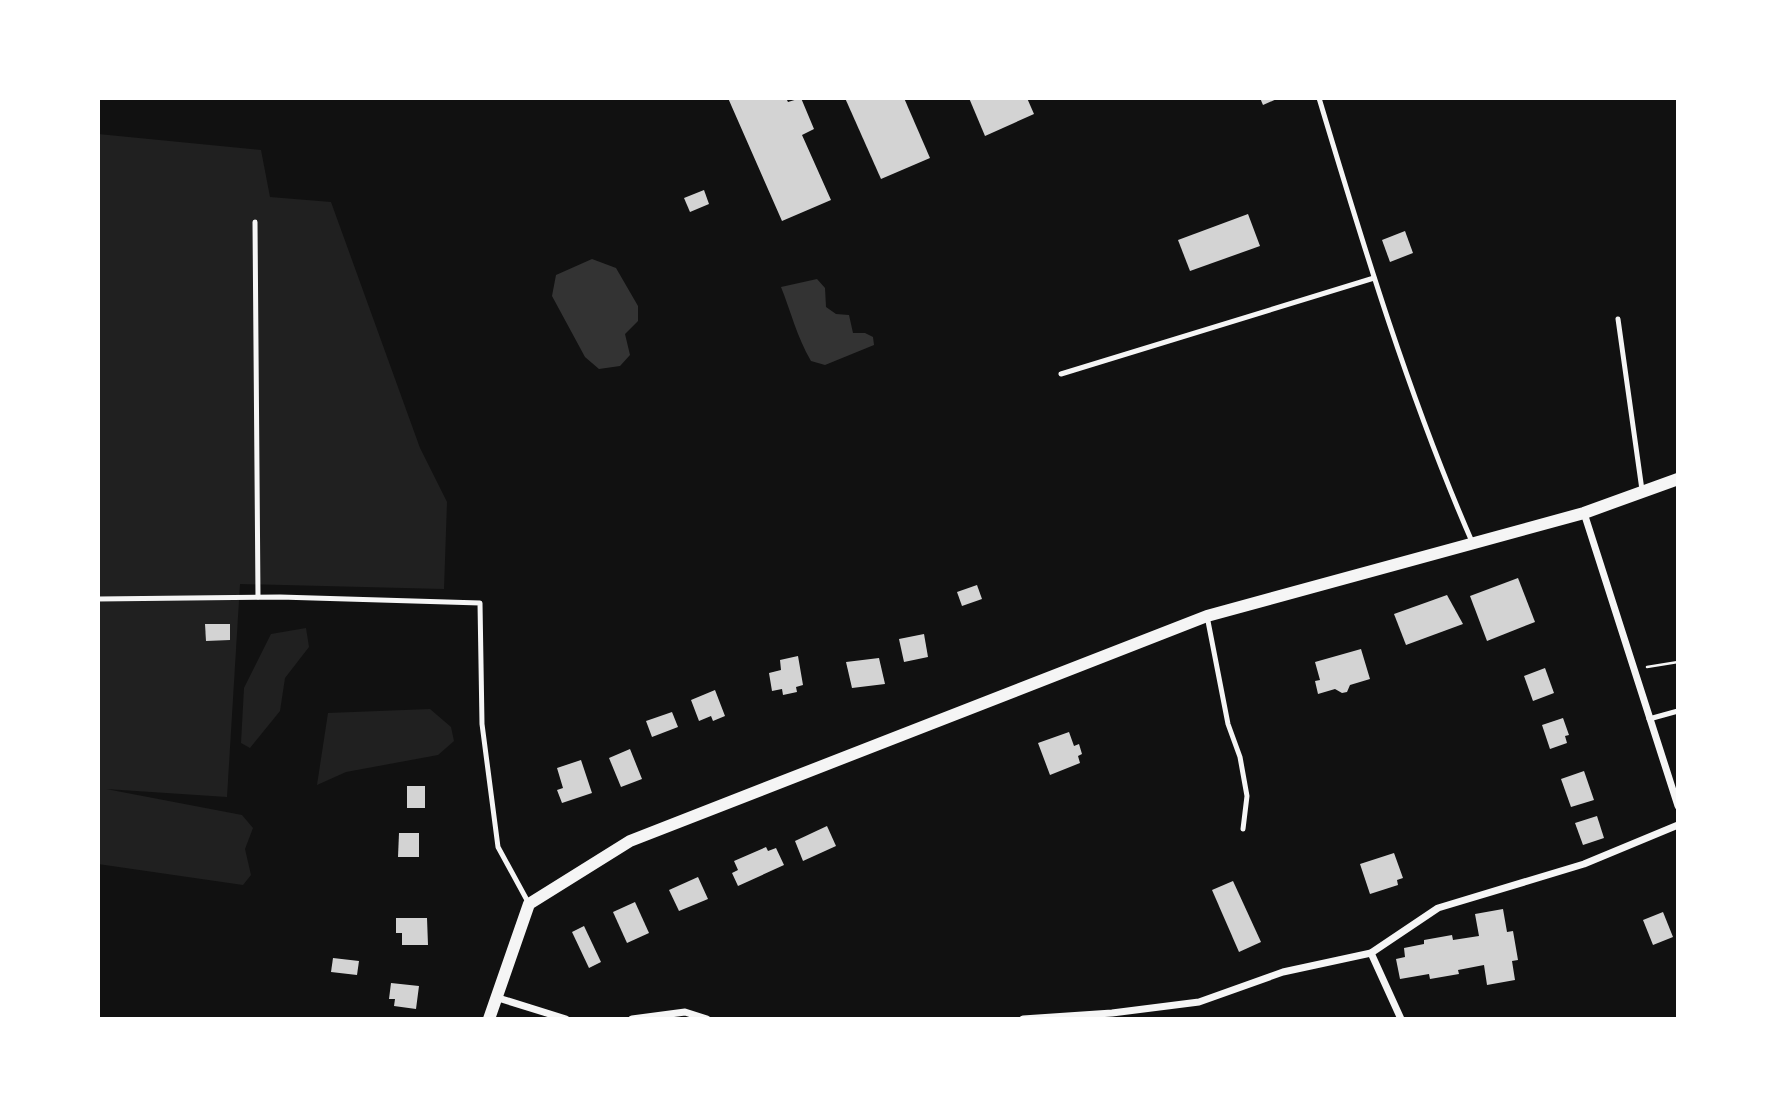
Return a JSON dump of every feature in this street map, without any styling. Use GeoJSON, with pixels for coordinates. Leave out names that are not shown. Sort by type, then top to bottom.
{"type":"FeatureCollection","features":[{"type":"Feature","properties":{"kind":"street"},"geometry":{"type":"LineString","coordinates":[[489,1019],[529,904],[630,841],[1207,616],[1584,513],[1678,480]]}},
{"type":"Feature","properties":{"kind":"street"},"geometry":{"type":"LineString","coordinates":[[1584,513],[1678,806]]}},
{"type":"Feature","properties":{"kind":"street"},"geometry":{"type":"LineString","coordinates":[[1023,1019],[1112,1013],[1199,1002],[1283,972],[1371,953],[1438,908],[1584,864],[1678,825]]}},
{"type":"Feature","properties":{"kind":"street"},"geometry":{"type":"LineString","coordinates":[[1371,953],[1401,1019]]}},
{"type":"Feature","properties":{"kind":"street"},"geometry":{"type":"LineString","coordinates":[[495,997],[566,1019]]}},
{"type":"Feature","properties":{"kind":"street"},"geometry":{"type":"LineString","coordinates":[[632,1019],[684,1012],[707,1019]]}},
{"type":"Feature","properties":{"kind":"lane"},"geometry":{"type":"LineString","coordinates":[[1319,98],[1374,278],[1453,499],[1473,544]]}},
{"type":"Feature","properties":{"kind":"lane"},"geometry":{"type":"LineString","coordinates":[[255,222],[258,597]]}},
{"type":"Feature","properties":{"kind":"lane"},"geometry":{"type":"LineString","coordinates":[[1061,374],[1374,278]]}},
{"type":"Feature","properties":{"kind":"lane"},"geometry":{"type":"LineString","coordinates":[[1619,319],[1643,492]]}},
{"type":"Feature","properties":{"kind":"lane"},"geometry":{"type":"LineString","coordinates":[[98,599],[258,597],[480,603],[482,724],[498,847],[529,904]]}},
{"type":"Feature","properties":{"kind":"lane"},"geometry":{"type":"LineString","coordinates":[[1207,616],[1228,724],[1240,757],[1247,796],[1243,829]]}},
{"type":"Feature","properties":{"kind":"lane"},"geometry":{"type":"LineString","coordinates":[[1649,719],[1678,712]]}},
{"type":"Feature","properties":{"kind":"path"},"geometry":{"type":"LineString","coordinates":[[1634,669],[1678,662]]}},
{"type":"Feature","properties":{"kind":"shaded area"},"geometry":{"type":"Polygon","coordinates":[[[98,134],[261,150],[270,197],[331,202],[420,448],[447,502],[444,589],[240,584],[227,797],[106,789],[242,815],[253,828],[245,849],[251,875],[243,885],[98,864],[98,134]]]}},
{"type":"Feature","properties":{"kind":"shaded area"},"geometry":{"type":"Polygon","coordinates":[[[592,259],[616,268],[638,306],[638,321],[625,334],[630,355],[620,366],[599,369],[585,357],[552,296],[556,275],[592,259]]]}},
{"type":"Feature","properties":{"kind":"shaded area"},"geometry":{"type":"Polygon","coordinates":[[[817,279],[825,288],[826,307],[836,314],[849,315],[853,333],[865,333],[873,337],[874,345],[825,365],[811,361],[781,287],[817,279]]]}},
{"type":"Feature","properties":{"kind":"shaded area"},"geometry":{"type":"Polygon","coordinates":[[[306,628],[309,647],[285,678],[280,711],[250,748],[241,743],[244,688],[271,634],[306,628]]]}},
{"type":"Feature","properties":{"kind":"shaded area"},"geometry":{"type":"Polygon","coordinates":[[[430,709],[451,727],[454,741],[438,755],[346,772],[317,785],[328,713],[430,709]]]}},
{"type":"Feature","properties":{"kind":"building"},"geometry":{"type":"Polygon","coordinates":[[[728,98],[786,98],[788,102],[801,98],[814,129],[802,135],[831,200],[782,221],[728,98]]]}},
{"type":"Feature","properties":{"kind":"building"},"geometry":{"type":"Polygon","coordinates":[[[845,98],[904,98],[930,158],[881,179],[845,98]]]}},
{"type":"Feature","properties":{"kind":"building"},"geometry":{"type":"Polygon","coordinates":[[[969,98],[1027,98],[1034,114],[985,136],[969,98]]]}},
{"type":"Feature","properties":{"kind":"building"},"geometry":{"type":"Polygon","coordinates":[[[1260,98],[1279,98],[1263,105],[1260,98]]]}},
{"type":"Feature","properties":{"kind":"building"},"geometry":{"type":"Polygon","coordinates":[[[704,190],[709,204],[690,212],[684,198],[704,190]]]}},
{"type":"Feature","properties":{"kind":"building"},"geometry":{"type":"Polygon","coordinates":[[[1248,214],[1260,246],[1190,271],[1178,240],[1248,214]]]}},
{"type":"Feature","properties":{"kind":"building"},"geometry":{"type":"Polygon","coordinates":[[[1405,231],[1413,253],[1390,262],[1382,240],[1405,231]]]}},
{"type":"Feature","properties":{"kind":"building"},"geometry":{"type":"Polygon","coordinates":[[[1518,578],[1535,622],[1487,641],[1470,596],[1518,578]]]}},
{"type":"Feature","properties":{"kind":"building"},"geometry":{"type":"Polygon","coordinates":[[[977,585],[982,599],[962,606],[957,592],[977,585]]]}},
{"type":"Feature","properties":{"kind":"building"},"geometry":{"type":"Polygon","coordinates":[[[1447,595],[1463,624],[1406,645],[1394,614],[1447,595]]]}},
{"type":"Feature","properties":{"kind":"building"},"geometry":{"type":"Polygon","coordinates":[[[205,624],[230,624],[230,640],[206,641],[205,624]]]}},
{"type":"Feature","properties":{"kind":"building"},"geometry":{"type":"Polygon","coordinates":[[[924,634],[928,657],[904,662],[899,639],[924,634]]]}},
{"type":"Feature","properties":{"kind":"building"},"geometry":{"type":"Polygon","coordinates":[[[1361,649],[1370,679],[1350,685],[1347,692],[1342,693],[1335,689],[1318,694],[1315,681],[1320,680],[1315,662],[1361,649]]]}},
{"type":"Feature","properties":{"kind":"building"},"geometry":{"type":"Polygon","coordinates":[[[798,656],[803,685],[796,687],[797,692],[783,695],[782,689],[772,691],[769,673],[781,670],[780,660],[798,656]]]}},
{"type":"Feature","properties":{"kind":"building"},"geometry":{"type":"Polygon","coordinates":[[[879,658],[885,684],[852,688],[846,662],[879,658]]]}},
{"type":"Feature","properties":{"kind":"building"},"geometry":{"type":"Polygon","coordinates":[[[1545,668],[1554,693],[1533,701],[1524,676],[1545,668]]]}},
{"type":"Feature","properties":{"kind":"building"},"geometry":{"type":"Polygon","coordinates":[[[715,690],[725,716],[713,721],[711,716],[699,721],[691,700],[715,690]]]}},
{"type":"Feature","properties":{"kind":"building"},"geometry":{"type":"Polygon","coordinates":[[[672,712],[678,727],[652,737],[646,721],[672,712]]]}},
{"type":"Feature","properties":{"kind":"building"},"geometry":{"type":"Polygon","coordinates":[[[1563,718],[1569,735],[1565,736],[1567,743],[1550,749],[1542,725],[1563,718]]]}},
{"type":"Feature","properties":{"kind":"building"},"geometry":{"type":"Polygon","coordinates":[[[1069,732],[1074,746],[1079,744],[1082,754],[1078,756],[1080,763],[1050,775],[1038,743],[1069,732]]]}},
{"type":"Feature","properties":{"kind":"building"},"geometry":{"type":"Polygon","coordinates":[[[630,749],[642,779],[621,787],[609,758],[630,749]]]}},
{"type":"Feature","properties":{"kind":"building"},"geometry":{"type":"Polygon","coordinates":[[[581,760],[592,793],[562,803],[557,790],[563,788],[557,768],[581,760]]]}},
{"type":"Feature","properties":{"kind":"building"},"geometry":{"type":"Polygon","coordinates":[[[1584,771],[1594,800],[1571,807],[1561,779],[1584,771]]]}},
{"type":"Feature","properties":{"kind":"building"},"geometry":{"type":"Polygon","coordinates":[[[407,786],[425,786],[425,808],[407,808],[407,786]]]}},
{"type":"Feature","properties":{"kind":"building"},"geometry":{"type":"Polygon","coordinates":[[[1597,816],[1604,838],[1583,845],[1575,823],[1597,816]]]}},
{"type":"Feature","properties":{"kind":"building"},"geometry":{"type":"Polygon","coordinates":[[[827,826],[836,846],[803,861],[795,841],[827,826]]]}},
{"type":"Feature","properties":{"kind":"building"},"geometry":{"type":"Polygon","coordinates":[[[399,833],[419,833],[419,857],[398,857],[399,833]]]}},
{"type":"Feature","properties":{"kind":"building"},"geometry":{"type":"Polygon","coordinates":[[[766,847],[768,851],[776,848],[784,865],[738,886],[732,873],[738,870],[734,861],[766,847]]]}},
{"type":"Feature","properties":{"kind":"building"},"geometry":{"type":"Polygon","coordinates":[[[1394,853],[1403,878],[1397,880],[1398,885],[1370,894],[1360,864],[1394,853]]]}},
{"type":"Feature","properties":{"kind":"building"},"geometry":{"type":"Polygon","coordinates":[[[698,877],[708,899],[679,911],[669,890],[698,877]]]}},
{"type":"Feature","properties":{"kind":"building"},"geometry":{"type":"Polygon","coordinates":[[[1233,881],[1261,942],[1239,952],[1212,890],[1233,881]]]}},
{"type":"Feature","properties":{"kind":"building"},"geometry":{"type":"Polygon","coordinates":[[[635,902],[649,933],[627,943],[613,912],[635,902]]]}},
{"type":"Feature","properties":{"kind":"building"},"geometry":{"type":"Polygon","coordinates":[[[1503,909],[1507,932],[1513,931],[1518,960],[1512,961],[1515,980],[1487,985],[1484,965],[1458,970],[1459,974],[1430,979],[1429,974],[1400,979],[1396,959],[1405,957],[1404,948],[1424,944],[1424,940],[1452,935],[1453,940],[1479,936],[1475,914],[1503,909]]]}},
{"type":"Feature","properties":{"kind":"building"},"geometry":{"type":"Polygon","coordinates":[[[1663,912],[1673,937],[1653,945],[1643,920],[1663,912]]]}},
{"type":"Feature","properties":{"kind":"building"},"geometry":{"type":"Polygon","coordinates":[[[396,918],[427,918],[428,945],[402,945],[402,933],[396,933],[396,918]]]}},
{"type":"Feature","properties":{"kind":"building"},"geometry":{"type":"Polygon","coordinates":[[[584,926],[601,962],[589,968],[572,932],[584,926]]]}},
{"type":"Feature","properties":{"kind":"building"},"geometry":{"type":"Polygon","coordinates":[[[333,958],[359,961],[357,975],[331,972],[333,958]]]}},
{"type":"Feature","properties":{"kind":"building"},"geometry":{"type":"Polygon","coordinates":[[[391,983],[419,986],[416,1009],[394,1006],[395,999],[389,999],[391,983]]]}}]}
